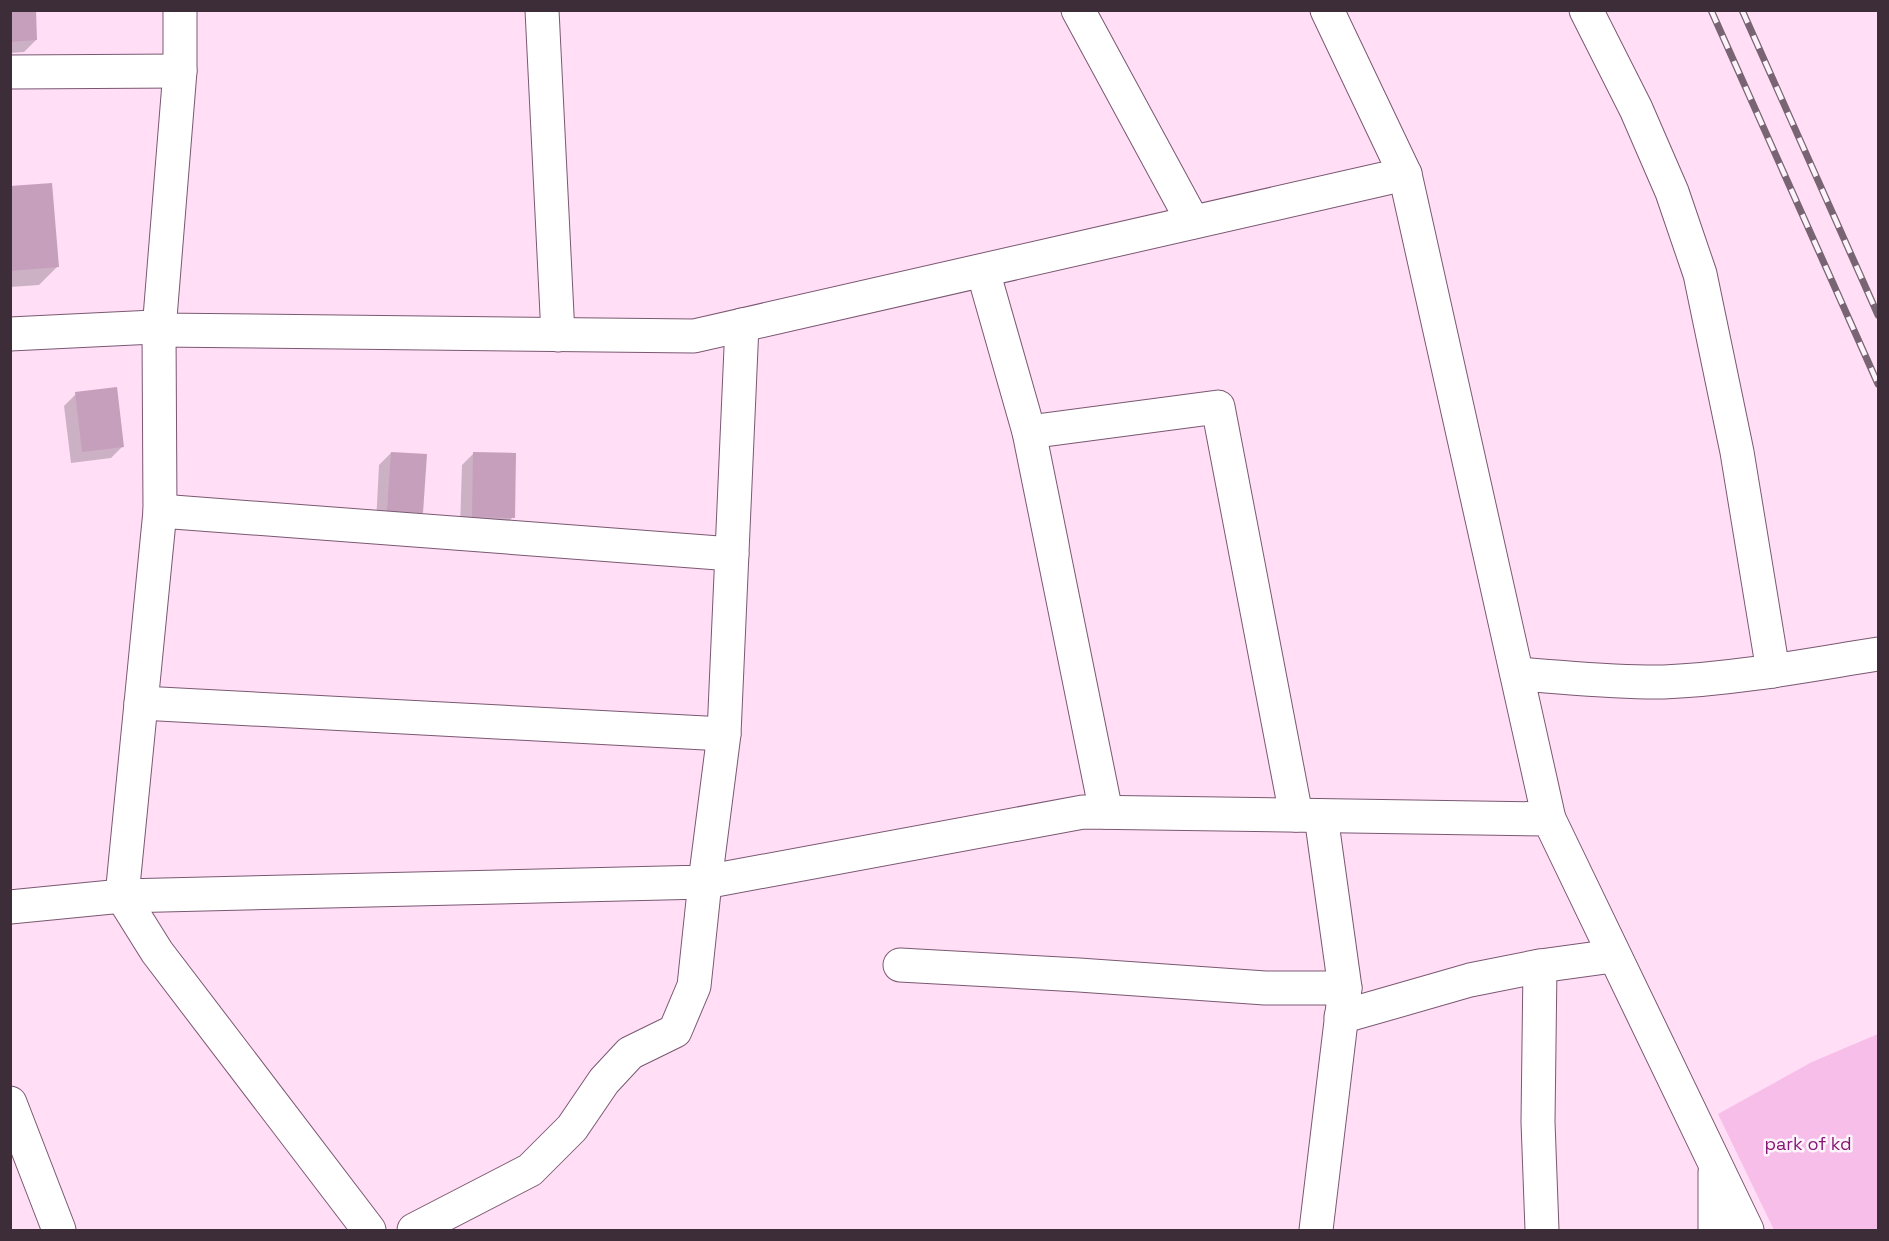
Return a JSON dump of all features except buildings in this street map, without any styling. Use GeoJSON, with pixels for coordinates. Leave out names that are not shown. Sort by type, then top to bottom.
{"type":"FeatureCollection","features":[{"type":"Feature","properties":{"kind":"street"},"geometry":{"type":"LineString","coordinates":[[180,10],[180,71],[159,330],[160,511],[122,896],[157,952],[369,1230]]}},
{"type":"Feature","properties":{"kind":"street"},"geometry":{"type":"LineString","coordinates":[[542,10],[558,335]]}},
{"type":"Feature","properties":{"kind":"street"},"geometry":{"type":"LineString","coordinates":[[1078,10],[1193,222]]}},
{"type":"Feature","properties":{"kind":"street"},"geometry":{"type":"LineString","coordinates":[[1327,10],[1405,174],[1549,819],[1613,956],[1747,1230]]}},
{"type":"Feature","properties":{"kind":"street"},"geometry":{"type":"LineString","coordinates":[[1586,10],[1636,109],[1671,192],[1700,274],[1737,452],[1773,671]]}},
{"type":"Feature","properties":{"kind":"street"},"geometry":{"type":"LineString","coordinates":[[10,72],[180,71]]}},
{"type":"Feature","properties":{"kind":"street"},"geometry":{"type":"LineString","coordinates":[[10,334],[154,327],[159,330],[694,336],[1405,174]]}},
{"type":"Feature","properties":{"kind":"street"},"geometry":{"type":"LineString","coordinates":[[983,271],[1029,432],[1106,812]]}},
{"type":"Feature","properties":{"kind":"street"},"geometry":{"type":"LineString","coordinates":[[414,1230],[530,1170],[572,1128],[604,1081],[630,1053],[675,1031],[694,986],[724,734],[742,325]]}},
{"type":"Feature","properties":{"kind":"street"},"geometry":{"type":"LineString","coordinates":[[1029,432],[1218,407],[1308,815],[1343,1002],[1316,1230]]}},
{"type":"Feature","properties":{"kind":"street"},"geometry":{"type":"LineString","coordinates":[[160,511],[732,554]]}},
{"type":"Feature","properties":{"kind":"street"},"geometry":{"type":"LineString","coordinates":[[1517,674],[1664,682],[1773,671],[1878,654]]}},
{"type":"Feature","properties":{"kind":"street"},"geometry":{"type":"LineString","coordinates":[[141,703],[724,734]]}},
{"type":"Feature","properties":{"kind":"street"},"geometry":{"type":"LineString","coordinates":[[10,907],[122,896],[705,882],[1083,812],[1549,819]]}},
{"type":"Feature","properties":{"kind":"street"},"geometry":{"type":"LineString","coordinates":[[900,965],[1265,988],[1343,1002],[1540,966],[1613,956]]}},
{"type":"Feature","properties":{"kind":"street"},"geometry":{"type":"LineString","coordinates":[[1540,966],[1538,1122],[1542,1230]]}},
{"type":"Feature","properties":{"kind":"street"},"geometry":{"type":"LineString","coordinates":[[10,1103],[60,1230]]}},
{"type":"Feature","properties":{"kind":"street"},"geometry":{"type":"LineString","coordinates":[[1715,1165],[1715,1230]]}},
{"type":"Feature","properties":{"kind":"green space","name":"park of kd"},"geometry":{"type":"Polygon","coordinates":[[[1878,1034],[1878,1230],[1774,1230],[1718,1114],[1812,1062],[1878,1034]]]}},
{"type":"Feature","properties":{"kind":"railway"},"geometry":{"type":"LineString","coordinates":[[1711,10],[1878,384]]}},
{"type":"Feature","properties":{"kind":"railway"},"geometry":{"type":"LineString","coordinates":[[1742,10],[1878,315]]}}]}
